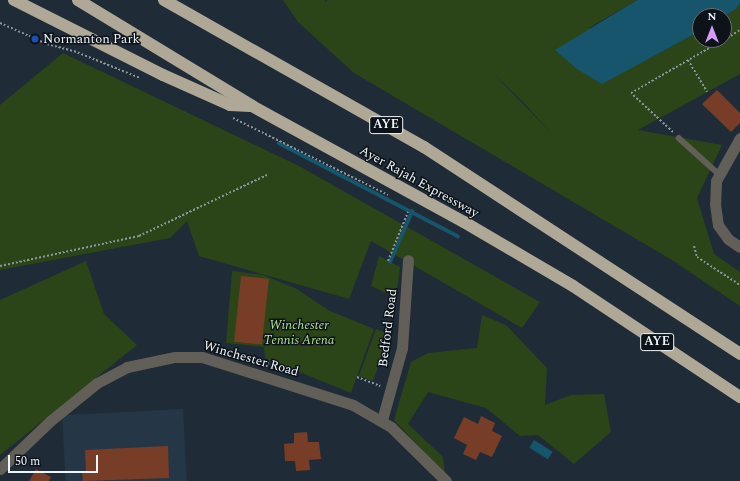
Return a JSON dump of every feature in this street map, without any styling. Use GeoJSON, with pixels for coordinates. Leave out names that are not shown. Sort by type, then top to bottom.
{"type":"FeatureCollection","features":[{"type":"Feature","properties":{"kind":"highway"},"geometry":{"type":"LineString","coordinates":[[14,0],[163,75],[230,105],[252,106]]}},
{"type":"Feature","properties":{"kind":"highway","name":"Ayer Rajah Expressway"},"geometry":{"type":"LineString","coordinates":[[78,0],[252,106],[464,222],[573,286],[740,397]]}},
{"type":"Feature","properties":{"kind":"highway","name":"AYE"},"geometry":{"type":"LineString","coordinates":[[164,0],[424,147],[740,354]]}},
{"type":"Feature","properties":{"kind":"street"},"geometry":{"type":"LineString","coordinates":[[740,138],[716,182],[714,204],[718,225],[728,239],[740,248]]}},
{"type":"Feature","properties":{"kind":"street","name":"Bedford Road"},"geometry":{"type":"LineString","coordinates":[[382,420],[392,391],[402,348],[408,260]]}},
{"type":"Feature","properties":{"kind":"street","name":"Winchester Road"},"geometry":{"type":"LineString","coordinates":[[0,469],[50,421],[97,383],[127,367],[175,357],[202,357],[232,365],[353,405],[382,420],[446,481]]}},
{"type":"Feature","properties":{"kind":"lane"},"geometry":{"type":"LineString","coordinates":[[679,138],[720,175]]}},
{"type":"Feature","properties":{"kind":"path"},"geometry":{"type":"LineString","coordinates":[[0,23],[46,44],[74,51],[146,80]]}},
{"type":"Feature","properties":{"kind":"path"},"geometry":{"type":"LineString","coordinates":[[679,138],[631,93],[710,48]]}},
{"type":"Feature","properties":{"kind":"path"},"geometry":{"type":"LineString","coordinates":[[688,60],[707,92]]}},
{"type":"Feature","properties":{"kind":"path"},"geometry":{"type":"LineString","coordinates":[[231,117],[391,197]]}},
{"type":"Feature","properties":{"kind":"path"},"geometry":{"type":"LineString","coordinates":[[0,266],[139,236],[267,174]]}},
{"type":"Feature","properties":{"kind":"path"},"geometry":{"type":"LineString","coordinates":[[388,261],[408,212]]}},
{"type":"Feature","properties":{"kind":"path"},"geometry":{"type":"LineString","coordinates":[[694,246],[698,258],[740,285]]}},
{"type":"Feature","properties":{"kind":"path"},"geometry":{"type":"LineString","coordinates":[[357,377],[392,391]]}},
{"type":"Feature","properties":{"kind":"shaded area"},"geometry":{"type":"Polygon","coordinates":[[[183,409],[187,481],[66,481],[62,415],[183,409]]]}},
{"type":"Feature","properties":{"kind":"green space"},"geometry":{"type":"Polygon","coordinates":[[[283,0],[326,0],[324,3],[328,0],[637,0],[589,28],[648,59],[692,35],[692,48],[732,48],[732,12],[740,3],[740,74],[638,130],[722,145],[697,198],[714,254],[740,272],[740,306],[672,260],[354,73],[298,22],[283,0]],[[492,72],[552,134],[523,102],[492,72]]]}},
{"type":"Feature","properties":{"kind":"green space"},"geometry":{"type":"Polygon","coordinates":[[[63,53],[299,166],[540,302],[522,328],[371,241],[349,299],[199,256],[187,221],[170,238],[0,270],[0,105],[63,53]]]}},
{"type":"Feature","properties":{"kind":"green space"},"geometry":{"type":"Polygon","coordinates":[[[379,256],[400,267],[396,298],[371,286],[379,256]]]}},
{"type":"Feature","properties":{"kind":"green space"},"geometry":{"type":"Polygon","coordinates":[[[86,261],[104,314],[137,345],[0,455],[0,300],[86,261]]]}},
{"type":"Feature","properties":{"kind":"green space","name":"Winchester Tennis Arena"},"geometry":{"type":"Polygon","coordinates":[[[232,271],[263,275],[297,289],[328,310],[374,329],[351,393],[265,358],[264,347],[226,343],[232,271]]]}},
{"type":"Feature","properties":{"kind":"green space"},"geometry":{"type":"Polygon","coordinates":[[[482,315],[506,325],[547,368],[545,405],[571,395],[604,394],[611,432],[574,464],[538,435],[520,436],[486,408],[428,392],[408,424],[443,457],[445,474],[394,420],[411,362],[428,353],[477,348],[482,315]]]}},
{"type":"Feature","properties":{"kind":"green space"},"geometry":{"type":"Polygon","coordinates":[[[376,329],[390,334],[373,381],[359,376],[376,329]]]}},
{"type":"Feature","properties":{"kind":"water"},"geometry":{"type":"Polygon","coordinates":[[[637,0],[740,0],[740,3],[736,9],[732,12],[732,8],[692,8],[692,35],[602,84],[577,69],[555,50],[637,0]]]}},
{"type":"Feature","properties":{"kind":"water"},"geometry":{"type":"Polygon","coordinates":[[[534,440],[553,452],[548,459],[529,448],[534,440]]]}},
{"type":"Feature","properties":{"kind":"building"},"geometry":{"type":"Polygon","coordinates":[[[717,90],[740,113],[740,123],[731,132],[702,104],[717,90]]]}},
{"type":"Feature","properties":{"kind":"building"},"geometry":{"type":"Polygon","coordinates":[[[241,276],[269,279],[262,345],[234,342],[241,276]]]}},
{"type":"Feature","properties":{"kind":"building"},"geometry":{"type":"Polygon","coordinates":[[[481,416],[495,423],[492,431],[502,436],[492,457],[480,452],[476,460],[463,454],[467,445],[454,438],[464,417],[478,424],[481,416]]]}},
{"type":"Feature","properties":{"kind":"building"},"geometry":{"type":"Polygon","coordinates":[[[307,432],[308,442],[319,442],[321,459],[309,460],[310,470],[296,471],[295,461],[285,461],[284,444],[294,443],[294,433],[307,432]]]}},
{"type":"Feature","properties":{"kind":"building"},"geometry":{"type":"Polygon","coordinates":[[[168,446],[169,478],[83,481],[82,472],[86,472],[85,450],[168,446]]]}},
{"type":"Feature","properties":{"kind":"building"},"geometry":{"type":"Polygon","coordinates":[[[36,469],[51,477],[49,481],[29,481],[36,469]]]}},
{"type":"Feature","properties":{"kind":"waterway"},"geometry":{"type":"LineString","coordinates":[[279,143],[458,236]]}},
{"type":"Feature","properties":{"kind":"waterway"},"geometry":{"type":"LineString","coordinates":[[390,262],[412,212]]}},
{"type":"Feature","properties":{"kind":"place","name":"Normanton Park"},"geometry":{"type":"Point","coordinates":[35,39]}}]}
